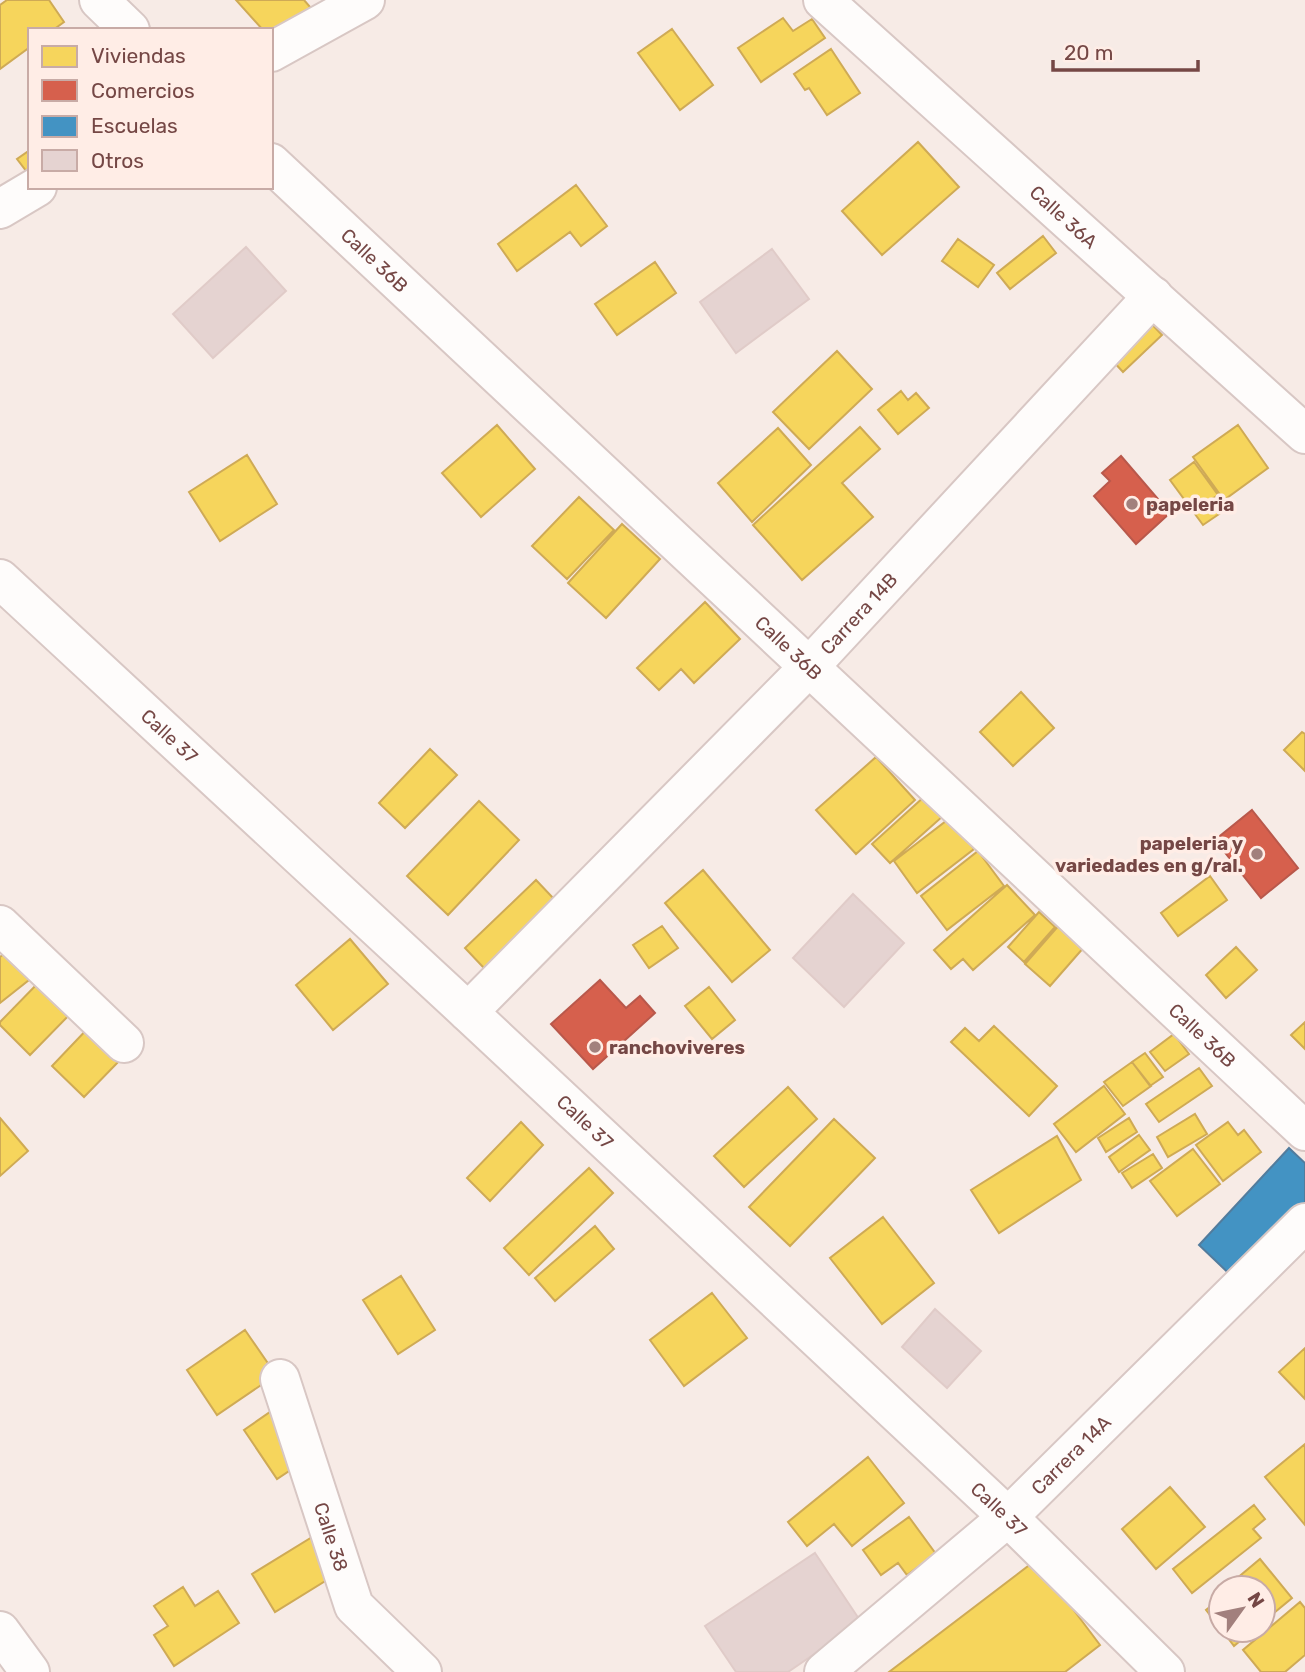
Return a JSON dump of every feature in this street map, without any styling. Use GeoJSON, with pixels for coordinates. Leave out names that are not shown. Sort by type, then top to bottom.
{"type":"FeatureCollection","features":[{"type":"Feature","properties":{"kind":"street"},"geometry":{"type":"LineString","coordinates":[[99,0],[128,28]]}},
{"type":"Feature","properties":{"kind":"street"},"geometry":{"type":"LineString","coordinates":[[273,51],[365,0]]}},
{"type":"Feature","properties":{"kind":"street","name":"Calle 36A"},"geometry":{"type":"LineString","coordinates":[[823,0],[1305,434]]}},
{"type":"Feature","properties":{"kind":"street","name":"Calle 36B"},"geometry":{"type":"LineString","coordinates":[[273,165],[1305,1131]]}},
{"type":"Feature","properties":{"kind":"street"},"geometry":{"type":"LineString","coordinates":[[0,209],[34,189]]}},
{"type":"Feature","properties":{"kind":"street","name":"Carrera 14B"},"geometry":{"type":"LineString","coordinates":[[468,1012],[809,667],[1153,296]]}},
{"type":"Feature","properties":{"kind":"street","name":"Calle 37"},"geometry":{"type":"LineString","coordinates":[[0,579],[1008,1517],[1165,1672]]}},
{"type":"Feature","properties":{"kind":"street"},"geometry":{"type":"LineString","coordinates":[[0,925],[124,1044]]}},
{"type":"Feature","properties":{"kind":"street","name":"Carrera 14A"},"geometry":{"type":"LineString","coordinates":[[824,1672],[1008,1517],[1305,1223]]}},
{"type":"Feature","properties":{"kind":"street","name":"Calle 38"},"geometry":{"type":"LineString","coordinates":[[280,1378],[354,1606],[422,1672]]}},
{"type":"Feature","properties":{"kind":"street"},"geometry":{"type":"LineString","coordinates":[[0,1631],[30,1672]]}},
{"type":"Feature","properties":{"kind":"building: Viviendas"},"geometry":{"type":"Polygon","coordinates":[[[7,0],[49,0],[64,22],[56,28],[28,28],[28,48],[0,69],[0,5],[7,0]]]}},
{"type":"Feature","properties":{"kind":"building: Viviendas"},"geometry":{"type":"Polygon","coordinates":[[[236,0],[304,0],[311,8],[273,37],[273,28],[261,28],[236,0]]]}},
{"type":"Feature","properties":{"kind":"building: Viviendas"},"geometry":{"type":"Polygon","coordinates":[[[783,18],[793,31],[812,19],[825,38],[761,82],[738,48],[783,18]]]}},
{"type":"Feature","properties":{"kind":"building: Viviendas"},"geometry":{"type":"Polygon","coordinates":[[[672,29],[713,85],[680,110],[638,53],[672,29]]]}},
{"type":"Feature","properties":{"kind":"building: Viviendas"},"geometry":{"type":"Polygon","coordinates":[[[831,49],[860,93],[827,115],[809,88],[805,90],[794,74],[831,49]]]}},
{"type":"Feature","properties":{"kind":"building: Viviendas"},"geometry":{"type":"Polygon","coordinates":[[[918,142],[959,187],[882,255],[842,211],[918,142]]]}},
{"type":"Feature","properties":{"kind":"building: Viviendas"},"geometry":{"type":"Polygon","coordinates":[[[28,151],[28,173],[17,159],[28,151]]]}},
{"type":"Feature","properties":{"kind":"building: Viviendas"},"geometry":{"type":"Polygon","coordinates":[[[576,185],[607,226],[581,246],[570,232],[517,271],[498,244],[576,185]]]}},
{"type":"Feature","properties":{"kind":"building: Viviendas"},"geometry":{"type":"Polygon","coordinates":[[[1043,236],[1056,253],[1010,289],[997,273],[1043,236]]]}},
{"type":"Feature","properties":{"kind":"building: Viviendas"},"geometry":{"type":"Polygon","coordinates":[[[958,239],[994,265],[978,287],[942,261],[958,239]]]}},
{"type":"Feature","properties":{"kind":"building: Viviendas"},"geometry":{"type":"Polygon","coordinates":[[[655,262],[676,293],[617,335],[595,304],[655,262]]]}},
{"type":"Feature","properties":{"kind":"building: Viviendas"},"geometry":{"type":"Polygon","coordinates":[[[1129,300],[1162,335],[1123,372],[1090,336],[1129,300]]]}},
{"type":"Feature","properties":{"kind":"building: Viviendas"},"geometry":{"type":"Polygon","coordinates":[[[837,351],[872,389],[809,449],[773,412],[837,351]]]}},
{"type":"Feature","properties":{"kind":"building: Viviendas"},"geometry":{"type":"Polygon","coordinates":[[[901,391],[908,400],[916,393],[929,408],[898,434],[878,410],[901,391]]]}},
{"type":"Feature","properties":{"kind":"building: Viviendas"},"geometry":{"type":"Polygon","coordinates":[[[497,425],[535,469],[481,517],[442,473],[497,425]]]}},
{"type":"Feature","properties":{"kind":"building: Viviendas"},"geometry":{"type":"Polygon","coordinates":[[[1238,425],[1268,468],[1224,500],[1193,457],[1238,425]]]}},
{"type":"Feature","properties":{"kind":"building: Viviendas"},"geometry":{"type":"Polygon","coordinates":[[[860,427],[880,449],[842,483],[873,517],[802,580],[753,525],[860,427]]]}},
{"type":"Feature","properties":{"kind":"building: Viviendas"},"geometry":{"type":"Polygon","coordinates":[[[778,428],[811,465],[752,522],[718,483],[778,428]]]}},
{"type":"Feature","properties":{"kind":"building: Viviendas"},"geometry":{"type":"Polygon","coordinates":[[[247,455],[277,504],[220,541],[189,492],[247,455]]]}},
{"type":"Feature","properties":{"kind":"building: Viviendas"},"geometry":{"type":"Polygon","coordinates":[[[1194,462],[1218,495],[1212,499],[1222,512],[1203,525],[1170,480],[1194,462]]]}},
{"type":"Feature","properties":{"kind":"building: Viviendas"},"geometry":{"type":"Polygon","coordinates":[[[579,497],[614,530],[567,579],[532,546],[579,497]]]}},
{"type":"Feature","properties":{"kind":"building: Viviendas"},"geometry":{"type":"Polygon","coordinates":[[[622,524],[660,559],[606,618],[568,583],[622,524]]]}},
{"type":"Feature","properties":{"kind":"building: Viviendas"},"geometry":{"type":"Polygon","coordinates":[[[705,602],[740,639],[694,683],[681,669],[659,690],[637,668],[705,602]]]}},
{"type":"Feature","properties":{"kind":"building: Viviendas"},"geometry":{"type":"Polygon","coordinates":[[[1021,692],[1054,728],[1013,766],[980,732],[1021,692]]]}},
{"type":"Feature","properties":{"kind":"building: Viviendas"},"geometry":{"type":"Polygon","coordinates":[[[1302,732],[1305,734],[1305,771],[1284,750],[1302,732]]]}},
{"type":"Feature","properties":{"kind":"building: Viviendas"},"geometry":{"type":"Polygon","coordinates":[[[430,749],[457,775],[405,828],[379,803],[430,749]]]}},
{"type":"Feature","properties":{"kind":"building: Viviendas"},"geometry":{"type":"Polygon","coordinates":[[[876,757],[915,800],[856,854],[816,810],[876,757]]]}},
{"type":"Feature","properties":{"kind":"building: Viviendas"},"geometry":{"type":"Polygon","coordinates":[[[925,796],[943,816],[890,863],[872,844],[925,796]]]}},
{"type":"Feature","properties":{"kind":"building: Viviendas"},"geometry":{"type":"Polygon","coordinates":[[[479,801],[519,840],[448,915],[407,876],[479,801]]]}},
{"type":"Feature","properties":{"kind":"building: Viviendas"},"geometry":{"type":"Polygon","coordinates":[[[950,818],[974,849],[917,893],[894,861],[950,818]]]}},
{"type":"Feature","properties":{"kind":"building: Viviendas"},"geometry":{"type":"Polygon","coordinates":[[[978,851],[1004,886],[947,930],[921,896],[978,851]]]}},
{"type":"Feature","properties":{"kind":"building: Viviendas"},"geometry":{"type":"Polygon","coordinates":[[[703,870],[770,950],[732,982],[665,903],[703,870]]]}},
{"type":"Feature","properties":{"kind":"building: Viviendas"},"geometry":{"type":"Polygon","coordinates":[[[1210,876],[1227,900],[1178,936],[1161,913],[1210,876]]]}},
{"type":"Feature","properties":{"kind":"building: Viviendas"},"geometry":{"type":"Polygon","coordinates":[[[536,880],[572,918],[501,986],[465,948],[536,880]]]}},
{"type":"Feature","properties":{"kind":"building: Viviendas"},"geometry":{"type":"Polygon","coordinates":[[[1007,885],[1035,915],[973,970],[963,959],[951,969],[934,950],[1007,885]]]}},
{"type":"Feature","properties":{"kind":"building: Viviendas"},"geometry":{"type":"Polygon","coordinates":[[[1039,912],[1055,927],[1024,962],[1008,947],[1039,912]]]}},
{"type":"Feature","properties":{"kind":"building: Viviendas"},"geometry":{"type":"Polygon","coordinates":[[[1060,924],[1085,946],[1050,986],[1025,964],[1060,924]]]}},
{"type":"Feature","properties":{"kind":"building: Viviendas"},"geometry":{"type":"Polygon","coordinates":[[[662,926],[678,948],[649,968],[633,945],[662,926]]]}},
{"type":"Feature","properties":{"kind":"building: Viviendas"},"geometry":{"type":"Polygon","coordinates":[[[350,939],[388,984],[333,1030],[296,985],[350,939]]]}},
{"type":"Feature","properties":{"kind":"building: Viviendas"},"geometry":{"type":"Polygon","coordinates":[[[16,944],[39,972],[0,1003],[0,957],[16,944]]]}},
{"type":"Feature","properties":{"kind":"building: Viviendas"},"geometry":{"type":"Polygon","coordinates":[[[1236,947],[1257,970],[1226,998],[1206,975],[1236,947]]]}},
{"type":"Feature","properties":{"kind":"building: Viviendas"},"geometry":{"type":"Polygon","coordinates":[[[44,977],[76,1008],[30,1055],[0,1022],[44,977]]]}},
{"type":"Feature","properties":{"kind":"building: Viviendas"},"geometry":{"type":"Polygon","coordinates":[[[709,987],[735,1020],[712,1039],[685,1006],[709,987]]]}},
{"type":"Feature","properties":{"kind":"building: Viviendas"},"geometry":{"type":"Polygon","coordinates":[[[1305,1022],[1305,1049],[1291,1035],[1305,1022]]]}},
{"type":"Feature","properties":{"kind":"building: Viviendas"},"geometry":{"type":"Polygon","coordinates":[[[92,1024],[124,1056],[84,1097],[52,1066],[92,1024]]]}},
{"type":"Feature","properties":{"kind":"building: Viviendas"},"geometry":{"type":"Polygon","coordinates":[[[994,1026],[1057,1086],[1029,1116],[951,1042],[965,1028],[979,1041],[994,1026]]]}},
{"type":"Feature","properties":{"kind":"building: Viviendas"},"geometry":{"type":"Polygon","coordinates":[[[1174,1034],[1189,1054],[1165,1071],[1150,1052],[1174,1034]]]}},
{"type":"Feature","properties":{"kind":"building: Viviendas"},"geometry":{"type":"Polygon","coordinates":[[[1145,1053],[1163,1077],[1150,1086],[1132,1062],[1145,1053]]]}},
{"type":"Feature","properties":{"kind":"building: Viviendas"},"geometry":{"type":"Polygon","coordinates":[[[1132,1062],[1151,1086],[1123,1106],[1104,1082],[1132,1062]]]}},
{"type":"Feature","properties":{"kind":"building: Viviendas"},"geometry":{"type":"Polygon","coordinates":[[[1199,1068],[1212,1086],[1159,1122],[1146,1104],[1199,1068]]]}},
{"type":"Feature","properties":{"kind":"building: Viviendas"},"geometry":{"type":"Polygon","coordinates":[[[1104,1086],[1125,1114],[1076,1152],[1054,1124],[1104,1086]]]}},
{"type":"Feature","properties":{"kind":"building: Viviendas"},"geometry":{"type":"Polygon","coordinates":[[[788,1087],[817,1119],[744,1187],[714,1156],[788,1087]]]}},
{"type":"Feature","properties":{"kind":"building: Viviendas"},"geometry":{"type":"Polygon","coordinates":[[[1195,1114],[1207,1134],[1168,1157],[1157,1137],[1195,1114]]]}},
{"type":"Feature","properties":{"kind":"building: Viviendas"},"geometry":{"type":"Polygon","coordinates":[[[0,1118],[28,1151],[0,1176],[0,1118]]]}},
{"type":"Feature","properties":{"kind":"building: Viviendas"},"geometry":{"type":"Polygon","coordinates":[[[1129,1118],[1137,1132],[1106,1152],[1098,1138],[1129,1118]]]}},
{"type":"Feature","properties":{"kind":"building: Viviendas"},"geometry":{"type":"Polygon","coordinates":[[[834,1119],[875,1158],[790,1246],[749,1207],[834,1119]]]}},
{"type":"Feature","properties":{"kind":"building: Viviendas"},"geometry":{"type":"Polygon","coordinates":[[[521,1122],[543,1145],[490,1201],[467,1178],[521,1122]]]}},
{"type":"Feature","properties":{"kind":"building: Viviendas"},"geometry":{"type":"Polygon","coordinates":[[[1228,1122],[1238,1135],[1244,1130],[1261,1152],[1223,1181],[1196,1145],[1228,1122]]]}},
{"type":"Feature","properties":{"kind":"building: Viviendas"},"geometry":{"type":"Polygon","coordinates":[[[1139,1135],[1150,1150],[1119,1172],[1109,1157],[1139,1135]]]}},
{"type":"Feature","properties":{"kind":"building: Viviendas"},"geometry":{"type":"Polygon","coordinates":[[[1057,1136],[1081,1180],[999,1233],[971,1190],[1057,1136]]]}},
{"type":"Feature","properties":{"kind":"building: Viviendas"},"geometry":{"type":"Polygon","coordinates":[[[1193,1149],[1220,1184],[1177,1216],[1150,1181],[1193,1149]]]}},
{"type":"Feature","properties":{"kind":"building: Viviendas"},"geometry":{"type":"Polygon","coordinates":[[[1153,1154],[1162,1168],[1132,1188],[1122,1173],[1153,1154]]]}},
{"type":"Feature","properties":{"kind":"building: Viviendas"},"geometry":{"type":"Polygon","coordinates":[[[589,1168],[613,1193],[529,1275],[504,1248],[589,1168]]]}},
{"type":"Feature","properties":{"kind":"building: Viviendas"},"geometry":{"type":"Polygon","coordinates":[[[883,1217],[934,1283],[882,1324],[830,1258],[883,1217]]]}},
{"type":"Feature","properties":{"kind":"building: Viviendas"},"geometry":{"type":"Polygon","coordinates":[[[595,1226],[614,1249],[555,1301],[535,1278],[595,1226]]]}},
{"type":"Feature","properties":{"kind":"building: Viviendas"},"geometry":{"type":"Polygon","coordinates":[[[401,1276],[435,1330],[398,1354],[363,1300],[401,1276]]]}},
{"type":"Feature","properties":{"kind":"building: Viviendas"},"geometry":{"type":"Polygon","coordinates":[[[712,1293],[747,1338],[684,1386],[650,1340],[712,1293]]]}},
{"type":"Feature","properties":{"kind":"building: Viviendas"},"geometry":{"type":"Polygon","coordinates":[[[245,1330],[276,1375],[217,1415],[187,1370],[245,1330]]]}},
{"type":"Feature","properties":{"kind":"building: Viviendas"},"geometry":{"type":"Polygon","coordinates":[[[1305,1348],[1305,1399],[1279,1372],[1305,1348]]]}},
{"type":"Feature","properties":{"kind":"building: Viviendas"},"geometry":{"type":"Polygon","coordinates":[[[283,1403],[316,1453],[277,1479],[244,1430],[283,1403]]]}},
{"type":"Feature","properties":{"kind":"building: Viviendas"},"geometry":{"type":"Polygon","coordinates":[[[1305,1444],[1305,1525],[1265,1477],[1305,1444]]]}},
{"type":"Feature","properties":{"kind":"building: Viviendas"},"geometry":{"type":"Polygon","coordinates":[[[868,1457],[904,1503],[852,1546],[834,1524],[807,1546],[788,1522],[868,1457]]]}},
{"type":"Feature","properties":{"kind":"building: Viviendas"},"geometry":{"type":"Polygon","coordinates":[[[1170,1487],[1205,1527],[1156,1569],[1122,1529],[1170,1487]]]}},
{"type":"Feature","properties":{"kind":"building: Viviendas"},"geometry":{"type":"Polygon","coordinates":[[[1254,1505],[1265,1519],[1253,1529],[1261,1538],[1216,1574],[1207,1574],[1207,1581],[1192,1593],[1173,1569],[1254,1505]]]}},
{"type":"Feature","properties":{"kind":"building: Viviendas"},"geometry":{"type":"Polygon","coordinates":[[[909,1517],[936,1554],[907,1575],[898,1563],[881,1575],[863,1550],[909,1517]]]}},
{"type":"Feature","properties":{"kind":"building: Viviendas"},"geometry":{"type":"Polygon","coordinates":[[[330,1526],[356,1562],[275,1612],[252,1574],[330,1526]]]}},
{"type":"Feature","properties":{"kind":"building: Viviendas"},"geometry":{"type":"Polygon","coordinates":[[[1260,1559],[1272,1574],[1242,1574],[1260,1559]]]}},
{"type":"Feature","properties":{"kind":"building: Viviendas"},"geometry":{"type":"Polygon","coordinates":[[[1036,1560],[1100,1645],[1065,1672],[889,1672],[1036,1560]]]}},
{"type":"Feature","properties":{"kind":"building: Viviendas"},"geometry":{"type":"Polygon","coordinates":[[[1277,1580],[1292,1598],[1277,1610],[1277,1580]]]}},
{"type":"Feature","properties":{"kind":"building: Viviendas"},"geometry":{"type":"Polygon","coordinates":[[[183,1587],[195,1606],[218,1591],[239,1623],[174,1666],[154,1635],[168,1626],[154,1606],[183,1587]]]}},
{"type":"Feature","properties":{"kind":"building: Viviendas"},"geometry":{"type":"Polygon","coordinates":[[[1300,1602],[1305,1608],[1305,1655],[1285,1672],[1261,1672],[1243,1650],[1250,1644],[1277,1644],[1277,1621],[1300,1602]]]}},
{"type":"Feature","properties":{"kind":"building: Comercios","name":"papeleria"},"geometry":{"type":"Polygon","coordinates":[[[1121,456],[1170,513],[1136,544],[1094,496],[1110,481],[1102,473],[1121,456]]]}},
{"type":"Feature","properties":{"kind":"building: Comercios","name":"papeleria y variedades en g/ral."},"geometry":{"type":"Polygon","coordinates":[[[1252,810],[1298,868],[1261,898],[1215,840],[1252,810]]]}},
{"type":"Feature","properties":{"kind":"building: Comercios","name":"ranchoviveres"},"geometry":{"type":"Polygon","coordinates":[[[600,980],[626,1008],[640,996],[655,1013],[593,1069],[551,1024],[600,980]]]}},
{"type":"Feature","properties":{"kind":"building: Escuelas"},"geometry":{"type":"Polygon","coordinates":[[[1289,1148],[1305,1163],[1305,1215],[1240,1284],[1199,1245],[1289,1148]]]}},
{"type":"Feature","properties":{"kind":"building: Otros"},"geometry":{"type":"Polygon","coordinates":[[[246,247],[286,291],[213,358],[173,314],[246,247]]]}},
{"type":"Feature","properties":{"kind":"building: Otros"},"geometry":{"type":"Polygon","coordinates":[[[772,249],[809,299],[736,353],[700,302],[772,249]]]}},
{"type":"Feature","properties":{"kind":"building: Otros"},"geometry":{"type":"Polygon","coordinates":[[[853,894],[904,943],[844,1007],[793,958],[853,894]]]}},
{"type":"Feature","properties":{"kind":"building: Otros"},"geometry":{"type":"Polygon","coordinates":[[[935,1309],[981,1351],[947,1388],[902,1347],[935,1309]]]}},
{"type":"Feature","properties":{"kind":"building: Otros"},"geometry":{"type":"Polygon","coordinates":[[[815,1553],[861,1622],[788,1672],[736,1672],[705,1626],[815,1553]]]}},
{"type":"Feature","properties":{"kind":"place","name":"papeleria"},"geometry":{"type":"Point","coordinates":[1132,504]}},
{"type":"Feature","properties":{"kind":"place","name":"papeleria y variedades en g/ral."},"geometry":{"type":"Point","coordinates":[1257,854]}},
{"type":"Feature","properties":{"kind":"place","name":"ranchoviveres"},"geometry":{"type":"Point","coordinates":[595,1047]}}]}
